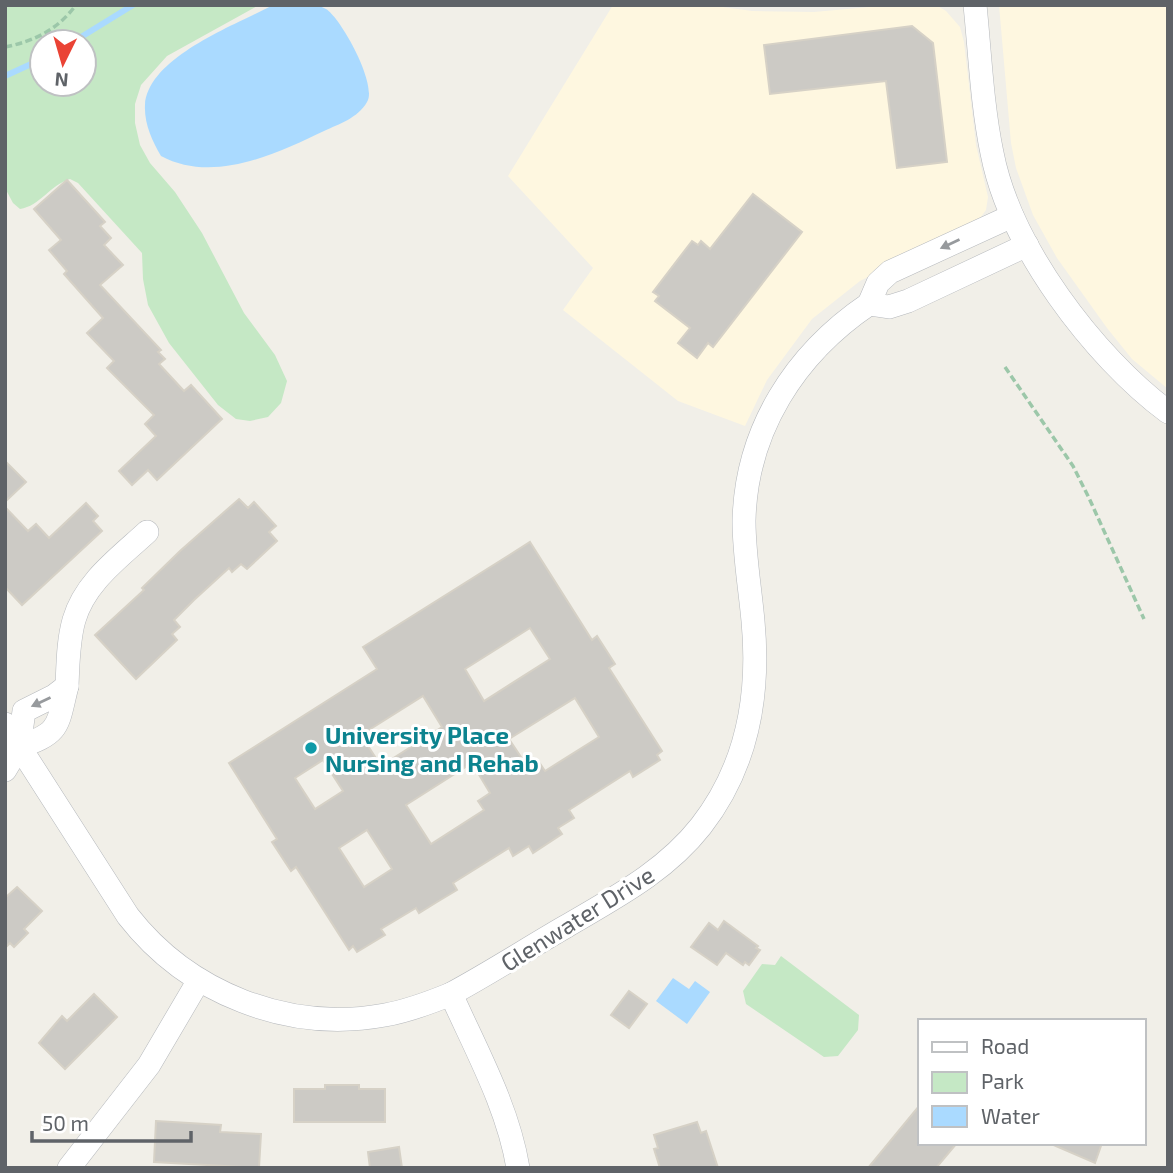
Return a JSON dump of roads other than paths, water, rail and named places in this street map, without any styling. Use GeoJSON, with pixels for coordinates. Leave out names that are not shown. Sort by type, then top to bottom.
{"type":"FeatureCollection","features":[{"type":"Feature","properties":{"kind":"street"},"geometry":{"type":"LineString","coordinates":[[975,5],[992,154],[1013,216],[1027,245],[1069,309],[1106,356],[1128,379],[1168,412]]}},
{"type":"Feature","properties":{"kind":"street","name":"Glenwater Drive"},"geometry":{"type":"LineString","coordinates":[[5,724],[128,916],[152,944],[199,980],[233,998],[265,1009],[327,1018],[383,1016],[451,994],[648,877],[685,844],[715,806],[739,757],[752,711],[755,642],[744,524],[747,491],[755,455],[769,416],[802,362],[834,330],[869,304],[878,283],[890,272],[1013,216]]}},
{"type":"Feature","properties":{"kind":"street"},"geometry":{"type":"LineString","coordinates":[[869,304],[889,307],[908,302],[1027,245]]}},
{"type":"Feature","properties":{"kind":"street"},"geometry":{"type":"LineString","coordinates":[[19,747],[44,738],[54,730],[66,686],[73,623],[83,598],[107,568],[147,532]]}},
{"type":"Feature","properties":{"kind":"street"},"geometry":{"type":"LineString","coordinates":[[5,770],[19,747],[24,711],[54,696],[66,686]]}},
{"type":"Feature","properties":{"kind":"street"},"geometry":{"type":"LineString","coordinates":[[69,1168],[149,1065],[199,980]]}},
{"type":"Feature","properties":{"kind":"street"},"geometry":{"type":"LineString","coordinates":[[451,994],[502,1111],[518,1168]]}},
{"type":"Feature","properties":{"kind":"water"},"geometry":{"type":"Polygon","coordinates":[[[273,5],[314,5],[333,15],[363,67],[369,93],[363,108],[336,126],[286,149],[244,163],[202,167],[181,164],[161,156],[149,132],[145,105],[150,88],[161,72],[196,44],[273,5]]]}},
{"type":"Feature","properties":{"kind":"water"},"geometry":{"type":"Polygon","coordinates":[[[673,978],[689,989],[695,981],[710,992],[687,1024],[656,1001],[673,978]]]}},
{"type":"Feature","properties":{"kind":"waterway"},"geometry":{"type":"LineString","coordinates":[[96,28],[133,5]]}},
{"type":"Feature","properties":{"kind":"waterway"},"geometry":{"type":"LineString","coordinates":[[5,76],[28,65]]}},
{"type":"Feature","properties":{"kind":"place","name":"University Place Nursing and Rehab"},"geometry":{"type":"Point","coordinates":[311,748]}}]}
